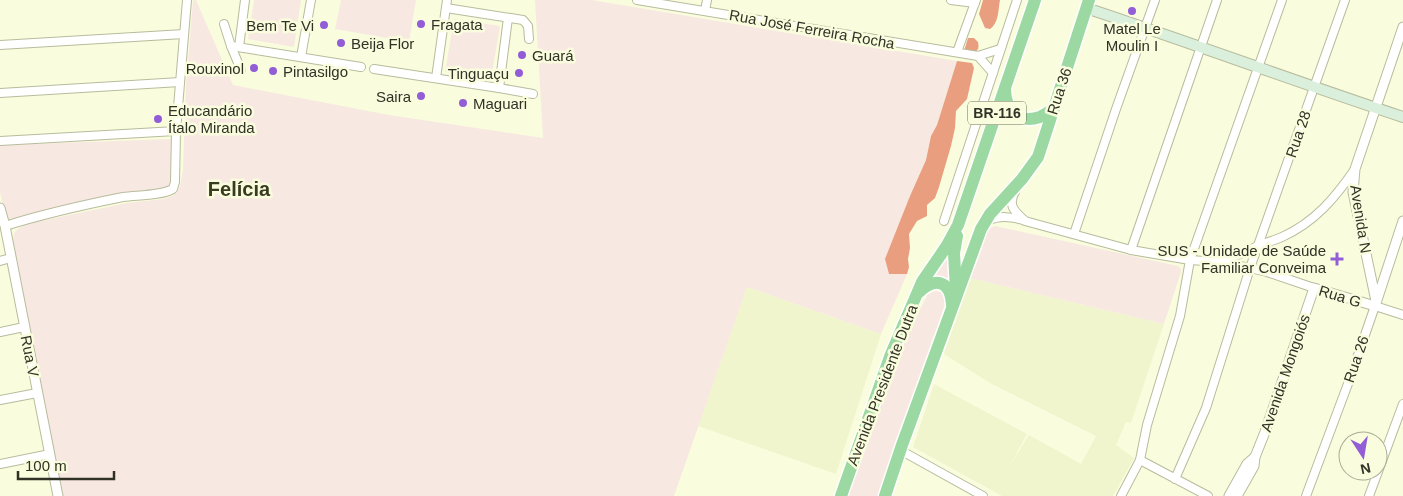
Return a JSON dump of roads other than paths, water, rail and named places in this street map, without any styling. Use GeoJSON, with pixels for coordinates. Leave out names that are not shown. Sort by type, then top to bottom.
{"type":"FeatureCollection","features":[{"type":"Feature","properties":{"kind":"highway","name":"Avenida Presidente Dutra"},"geometry":{"type":"LineString","coordinates":[[841,496],[890,354],[922,282],[946,247],[958,225],[1035,0]]}},
{"type":"Feature","properties":{"kind":"highway","name":"Rua 36"},"geometry":{"type":"LineString","coordinates":[[957,296],[985,222],[990,214],[1022,180],[1038,157],[1088,4]]}},
{"type":"Feature","properties":{"kind":"highway"},"geometry":{"type":"LineString","coordinates":[[1005,88],[1007,106],[1013,114],[1022,118],[1040,117],[1054,109]]}},
{"type":"Feature","properties":{"kind":"highway","name":"Avenida Presidente Dutra"},"geometry":{"type":"LineString","coordinates":[[885,496],[957,296],[954,253],[958,225]]}},
{"type":"Feature","properties":{"kind":"highway"},"geometry":{"type":"LineString","coordinates":[[916,295],[928,285],[935,283],[943,284],[950,293],[952,309]]}},
{"type":"Feature","properties":{"kind":"main road"},"geometry":{"type":"LineString","coordinates":[[1088,4],[1146,28],[1314,88],[1403,117]]}},
{"type":"Feature","properties":{"kind":"street"},"geometry":{"type":"LineString","coordinates":[[2,220],[125,197],[169,191],[172,188],[175,182],[176,131],[187,0]]}},
{"type":"Feature","properties":{"kind":"street"},"geometry":{"type":"LineString","coordinates":[[235,47],[245,0]]}},
{"type":"Feature","properties":{"kind":"street"},"geometry":{"type":"LineString","coordinates":[[301,57],[311,0]]}},
{"type":"Feature","properties":{"kind":"street","name":"Rua José Ferreira Rocha"},"geometry":{"type":"LineString","coordinates":[[637,0],[978,56]]}},
{"type":"Feature","properties":{"kind":"street"},"geometry":{"type":"LineString","coordinates":[[705,10],[707,0]]}},
{"type":"Feature","properties":{"kind":"street"},"geometry":{"type":"LineString","coordinates":[[952,0],[976,1],[957,52]]}},
{"type":"Feature","properties":{"kind":"street"},"geometry":{"type":"LineString","coordinates":[[944,221],[1017,0]]}},
{"type":"Feature","properties":{"kind":"street"},"geometry":{"type":"LineString","coordinates":[[1074,234],[1155,0]]}},
{"type":"Feature","properties":{"kind":"street"},"geometry":{"type":"LineString","coordinates":[[1131,250],[1217,0]]}},
{"type":"Feature","properties":{"kind":"street"},"geometry":{"type":"LineString","coordinates":[[1121,496],[1140,460],[1147,425],[1180,316],[1190,260],[1282,0]]}},
{"type":"Feature","properties":{"kind":"street","name":"Rua 28"},"geometry":{"type":"LineString","coordinates":[[1175,479],[1206,408],[1250,268],[1345,0]]}},
{"type":"Feature","properties":{"kind":"street"},"geometry":{"type":"LineString","coordinates":[[436,78],[446,4],[523,20],[528,26],[529,39]]}},
{"type":"Feature","properties":{"kind":"street"},"geometry":{"type":"LineString","coordinates":[[499,88],[508,18]]}},
{"type":"Feature","properties":{"kind":"street"},"geometry":{"type":"LineString","coordinates":[[224,24],[235,47],[242,70]]}},
{"type":"Feature","properties":{"kind":"street","name":"Avenida N"},"geometry":{"type":"LineString","coordinates":[[1375,304],[1353,192],[1355,169],[1403,26]]}},
{"type":"Feature","properties":{"kind":"street"},"geometry":{"type":"LineString","coordinates":[[0,45],[184,34]]}},
{"type":"Feature","properties":{"kind":"street"},"geometry":{"type":"LineString","coordinates":[[235,47],[361,67]]}},
{"type":"Feature","properties":{"kind":"street"},"geometry":{"type":"LineString","coordinates":[[993,73],[978,56],[1000,49]]}},
{"type":"Feature","properties":{"kind":"street"},"geometry":{"type":"LineString","coordinates":[[374,69],[533,94]]}},
{"type":"Feature","properties":{"kind":"street"},"geometry":{"type":"LineString","coordinates":[[0,93],[180,82]]}},
{"type":"Feature","properties":{"kind":"street"},"geometry":{"type":"LineString","coordinates":[[0,142],[176,131]]}},
{"type":"Feature","properties":{"kind":"street"},"geometry":{"type":"LineString","coordinates":[[1219,262],[1283,237],[1314,218],[1340,192],[1355,169]]}},
{"type":"Feature","properties":{"kind":"street"},"geometry":{"type":"LineString","coordinates":[[1022,180],[1011,198],[1016,212],[1025,221]]}},
{"type":"Feature","properties":{"kind":"street","name":"Rua G"},"geometry":{"type":"LineString","coordinates":[[985,222],[1002,217],[1025,221],[1131,250],[1250,268],[1314,288],[1375,304],[1403,315]]}},
{"type":"Feature","properties":{"kind":"street","name":"Rua V"},"geometry":{"type":"LineString","coordinates":[[2,220],[58,496]]}},
{"type":"Feature","properties":{"kind":"street","name":"Rua 26"},"geometry":{"type":"LineString","coordinates":[[1306,496],[1403,221]]}},
{"type":"Feature","properties":{"kind":"street"},"geometry":{"type":"LineString","coordinates":[[0,261],[11,258]]}},
{"type":"Feature","properties":{"kind":"street","name":"Avenida Mongoiós"},"geometry":{"type":"LineString","coordinates":[[1237,496],[1254,466],[1255,457],[1314,288]]}},
{"type":"Feature","properties":{"kind":"street"},"geometry":{"type":"LineString","coordinates":[[0,332],[24,327]]}},
{"type":"Feature","properties":{"kind":"street"},"geometry":{"type":"LineString","coordinates":[[0,400],[37,393]]}},
{"type":"Feature","properties":{"kind":"street"},"geometry":{"type":"LineString","coordinates":[[1369,496],[1403,404]]}},
{"type":"Feature","properties":{"kind":"street"},"geometry":{"type":"LineString","coordinates":[[900,450],[983,496]]}},
{"type":"Feature","properties":{"kind":"street"},"geometry":{"type":"LineString","coordinates":[[0,464],[50,454]]}},
{"type":"Feature","properties":{"kind":"street","name":"Avenida Mongoiós"},"geometry":{"type":"LineString","coordinates":[[1229,496],[1247,464],[1255,457]]}},
{"type":"Feature","properties":{"kind":"street"},"geometry":{"type":"LineString","coordinates":[[1140,460],[1208,496]]}},
{"type":"Feature","properties":{"kind":"place","name":"Matel Le Moulin I"},"geometry":{"type":"Point","coordinates":[1132,11]}},
{"type":"Feature","properties":{"kind":"place","name":"Fragata"},"geometry":{"type":"Point","coordinates":[421,24]}},
{"type":"Feature","properties":{"kind":"place","name":"Bem Te Vi"},"geometry":{"type":"Point","coordinates":[324,25]}},
{"type":"Feature","properties":{"kind":"place","name":"Beija Flor"},"geometry":{"type":"Point","coordinates":[341,43]}},
{"type":"Feature","properties":{"kind":"place","name":"Guará"},"geometry":{"type":"Point","coordinates":[522,55]}},
{"type":"Feature","properties":{"kind":"place","name":"Rouxinol"},"geometry":{"type":"Point","coordinates":[254,68]}},
{"type":"Feature","properties":{"kind":"place","name":"Pintasilgo"},"geometry":{"type":"Point","coordinates":[273,71]}},
{"type":"Feature","properties":{"kind":"place","name":"Tinguaçu"},"geometry":{"type":"Point","coordinates":[519,73]}},
{"type":"Feature","properties":{"kind":"place","name":"Saira"},"geometry":{"type":"Point","coordinates":[421,96]}},
{"type":"Feature","properties":{"kind":"place","name":"Maguari"},"geometry":{"type":"Point","coordinates":[463,103]}},
{"type":"Feature","properties":{"kind":"place","name":"Educandário Ítalo Miranda"},"geometry":{"type":"Point","coordinates":[158,119]}},
{"type":"Feature","properties":{"kind":"place","name":"SUS - Unidade de Saúde Familiar Conveima"},"geometry":{"type":"Point","coordinates":[1337,259]}},
{"type":"Feature","properties":{"kind":"district","name":"Felícia"},"geometry":{"type":"Point","coordinates":[239,189]}}]}
